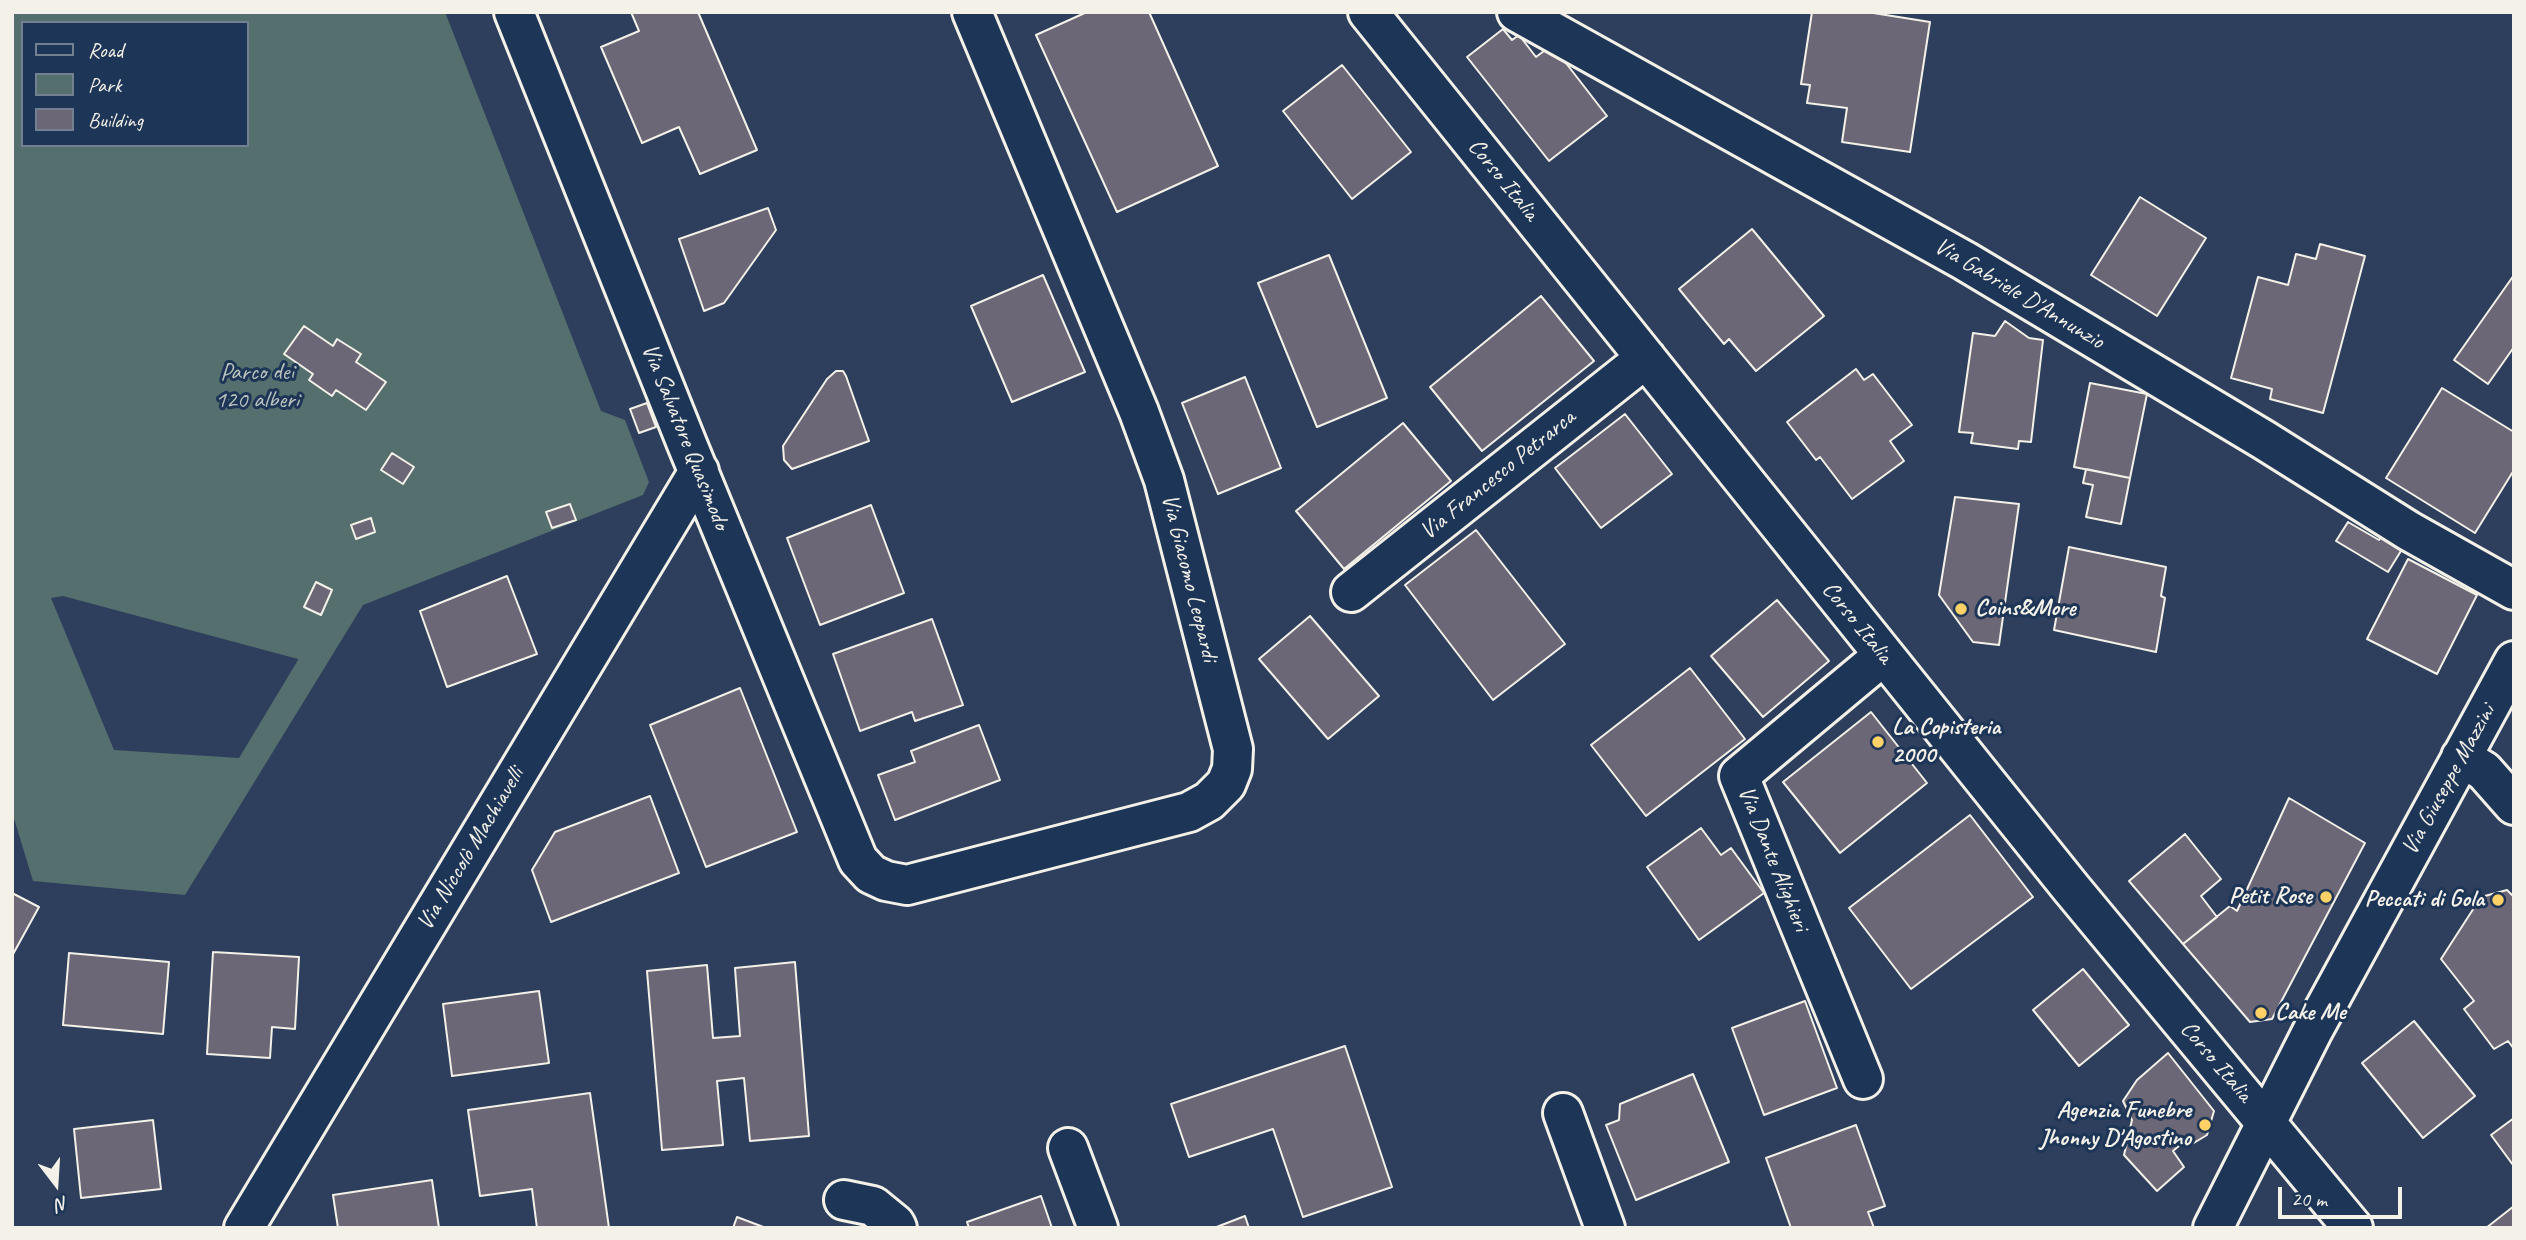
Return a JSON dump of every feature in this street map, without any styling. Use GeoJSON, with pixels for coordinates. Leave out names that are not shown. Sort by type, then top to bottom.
{"type":"FeatureCollection","features":[{"type":"Feature","properties":{"kind":"street","name":"Via Salvatore Quasimodo"},"geometry":{"type":"LineString","coordinates":[[514,12],[858,860]]}},
{"type":"Feature","properties":{"kind":"street","name":"Via Giacomo Leopardi"},"geometry":{"type":"LineString","coordinates":[[858,860],[871,874],[907,885],[1189,811],[1218,793],[1226,784],[1232,769],[1233,749],[1164,480],[1139,412],[972,12]]}},
{"type":"Feature","properties":{"kind":"street","name":"Corso Italia"},"geometry":{"type":"LineString","coordinates":[[1368,12],[2071,888],[2353,1228]]}},
{"type":"Feature","properties":{"kind":"street","name":"Via Gabriele D'Annunzio"},"geometry":{"type":"LineString","coordinates":[[1517,12],[1965,261],[2264,440],[2409,531],[2514,590]]}},
{"type":"Feature","properties":{"kind":"street","name":"Via Francesco Petrarca"},"geometry":{"type":"LineString","coordinates":[[1351,592],[1646,358]]}},
{"type":"Feature","properties":{"kind":"street","name":"Via Niccolò Machiavelli"},"geometry":{"type":"LineString","coordinates":[[244,1228],[699,471]]}},
{"type":"Feature","properties":{"kind":"street","name":"Via Dante Alighieri"},"geometry":{"type":"LineString","coordinates":[[1863,1079],[1739,776],[1884,655]]}},
{"type":"Feature","properties":{"kind":"street","name":"Via Giuseppe Mazzini"},"geometry":{"type":"LineString","coordinates":[[2213,1228],[2312,1032],[2514,661]]}},
{"type":"Feature","properties":{"kind":"street"},"geometry":{"type":"LineString","coordinates":[[2461,757],[2484,771],[2514,805]]}},
{"type":"Feature","properties":{"kind":"street"},"geometry":{"type":"LineString","coordinates":[[1563,1113],[1605,1228]]}},
{"type":"Feature","properties":{"kind":"street"},"geometry":{"type":"LineString","coordinates":[[1068,1148],[1098,1228]]}},
{"type":"Feature","properties":{"kind":"street"},"geometry":{"type":"LineString","coordinates":[[844,1200],[873,1206],[895,1223],[897,1228]]}},
{"type":"Feature","properties":{"kind":"green space","name":"Parco dei 120 alberi"},"geometry":{"type":"Polygon","coordinates":[[[12,12],[445,12],[601,411],[625,420],[649,482],[643,495],[363,605],[185,895],[33,881],[12,812],[12,12]],[[63,596],[51,598],[114,750],[239,758],[298,659],[63,596]]]}},
{"type":"Feature","properties":{"kind":"building"},"geometry":{"type":"Polygon","coordinates":[[[631,12],[698,12],[757,150],[700,174],[679,127],[642,143],[601,47],[639,31],[631,12]]]}},
{"type":"Feature","properties":{"kind":"building"},"geometry":{"type":"Polygon","coordinates":[[[1087,12],[1149,12],[1218,166],[1117,212],[1036,35],[1087,12]]]}},
{"type":"Feature","properties":{"kind":"building"},"geometry":{"type":"Polygon","coordinates":[[[1812,12],[1867,12],[1930,22],[1910,152],[1842,142],[1847,108],[1807,103],[1810,85],[1801,84],[1812,12]]]}},
{"type":"Feature","properties":{"kind":"building"},"geometry":{"type":"Polygon","coordinates":[[[1503,29],[1512,40],[1519,35],[1536,57],[1552,45],[1607,116],[1549,161],[1467,57],[1503,29]]]}},
{"type":"Feature","properties":{"kind":"building"},"geometry":{"type":"Polygon","coordinates":[[[1342,65],[1411,152],[1352,199],[1283,111],[1342,65]]]}},
{"type":"Feature","properties":{"kind":"building"},"geometry":{"type":"Polygon","coordinates":[[[2140,197],[2206,238],[2157,316],[2091,275],[2140,197]]]}},
{"type":"Feature","properties":{"kind":"building"},"geometry":{"type":"Polygon","coordinates":[[[768,208],[776,230],[724,303],[704,311],[679,239],[768,208]]]}},
{"type":"Feature","properties":{"kind":"building"},"geometry":{"type":"Polygon","coordinates":[[[1752,229],[1824,316],[1756,371],[1729,339],[1724,344],[1679,289],[1752,229]]]}},
{"type":"Feature","properties":{"kind":"building"},"geometry":{"type":"Polygon","coordinates":[[[2320,244],[2365,256],[2323,413],[2270,399],[2272,389],[2231,378],[2258,277],[2288,285],[2296,254],[2316,259],[2320,244]]]}},
{"type":"Feature","properties":{"kind":"building"},"geometry":{"type":"Polygon","coordinates":[[[1329,255],[1387,398],[1317,427],[1258,283],[1329,255]]]}},
{"type":"Feature","properties":{"kind":"building"},"geometry":{"type":"Polygon","coordinates":[[[1043,275],[1085,372],[1012,402],[971,306],[1043,275]]]}},
{"type":"Feature","properties":{"kind":"building"},"geometry":{"type":"Polygon","coordinates":[[[2514,275],[2514,347],[2488,384],[2454,360],[2514,275]]]}},
{"type":"Feature","properties":{"kind":"building"},"geometry":{"type":"Polygon","coordinates":[[[1541,296],[1594,361],[1482,451],[1430,387],[1541,296]]]}},
{"type":"Feature","properties":{"kind":"building"},"geometry":{"type":"Polygon","coordinates":[[[2005,321],[2029,338],[2043,340],[2031,442],[2019,441],[2018,449],[1971,443],[1973,433],[1959,432],[1973,333],[1995,336],[2005,321]]]}},
{"type":"Feature","properties":{"kind":"building"},"geometry":{"type":"Polygon","coordinates":[[[304,326],[333,346],[337,339],[361,354],[356,362],[386,382],[366,410],[336,390],[332,396],[309,380],[313,374],[284,354],[304,326]]]}},
{"type":"Feature","properties":{"kind":"building"},"geometry":{"type":"Polygon","coordinates":[[[1856,369],[1864,380],[1873,374],[1912,425],[1890,441],[1904,461],[1852,499],[1820,457],[1816,460],[1787,422],[1856,369]]]}},
{"type":"Feature","properties":{"kind":"building"},"geometry":{"type":"Polygon","coordinates":[[[836,371],[843,371],[846,376],[869,441],[792,469],[784,460],[783,446],[827,379],[836,371]]]}},
{"type":"Feature","properties":{"kind":"building"},"geometry":{"type":"Polygon","coordinates":[[[1245,377],[1281,468],[1218,494],[1182,403],[1245,377]]]}},
{"type":"Feature","properties":{"kind":"building"},"geometry":{"type":"Polygon","coordinates":[[[2090,383],[2147,394],[2130,478],[2074,467],[2090,383]]]}},
{"type":"Feature","properties":{"kind":"building"},"geometry":{"type":"Polygon","coordinates":[[[2442,388],[2514,432],[2514,470],[2475,533],[2386,478],[2442,388]]]}},
{"type":"Feature","properties":{"kind":"building"},"geometry":{"type":"Polygon","coordinates":[[[647,403],[656,427],[639,433],[630,409],[647,403]]]}},
{"type":"Feature","properties":{"kind":"building"},"geometry":{"type":"Polygon","coordinates":[[[1625,414],[1672,474],[1601,528],[1555,468],[1625,414]]]}},
{"type":"Feature","properties":{"kind":"building"},"geometry":{"type":"Polygon","coordinates":[[[1403,423],[1451,481],[1344,569],[1296,511],[1403,423]]]}},
{"type":"Feature","properties":{"kind":"building"},"geometry":{"type":"Polygon","coordinates":[[[392,453],[414,467],[403,484],[381,470],[392,453]]]}},
{"type":"Feature","properties":{"kind":"building"},"geometry":{"type":"Polygon","coordinates":[[[2086,469],[2130,478],[2121,524],[2086,517],[2093,485],[2083,483],[2086,469]]]}},
{"type":"Feature","properties":{"kind":"building"},"geometry":{"type":"Polygon","coordinates":[[[1955,497],[2019,504],[1999,645],[1973,642],[1939,595],[1955,497]]]}},
{"type":"Feature","properties":{"kind":"building"},"geometry":{"type":"Polygon","coordinates":[[[570,504],[576,520],[552,528],[546,512],[570,504]]]}},
{"type":"Feature","properties":{"kind":"building"},"geometry":{"type":"Polygon","coordinates":[[[871,505],[904,593],[820,625],[787,538],[871,505]]]}},
{"type":"Feature","properties":{"kind":"building"},"geometry":{"type":"Polygon","coordinates":[[[371,518],[375,532],[356,539],[351,525],[371,518]]]}},
{"type":"Feature","properties":{"kind":"building"},"geometry":{"type":"Polygon","coordinates":[[[2348,522],[2379,540],[2383,534],[2404,546],[2388,572],[2336,541],[2348,522]]]}},
{"type":"Feature","properties":{"kind":"building"},"geometry":{"type":"Polygon","coordinates":[[[1476,530],[1565,644],[1493,700],[1405,585],[1476,530]]]}},
{"type":"Feature","properties":{"kind":"building"},"geometry":{"type":"Polygon","coordinates":[[[2069,547],[2166,567],[2161,596],[2165,598],[2156,652],[2054,630],[2069,547]]]}},
{"type":"Feature","properties":{"kind":"building"},"geometry":{"type":"Polygon","coordinates":[[[2408,559],[2477,595],[2437,674],[2367,639],[2408,559]]]}},
{"type":"Feature","properties":{"kind":"building"},"geometry":{"type":"Polygon","coordinates":[[[507,576],[537,654],[447,687],[420,611],[507,576]]]}},
{"type":"Feature","properties":{"kind":"building"},"geometry":{"type":"Polygon","coordinates":[[[316,582],[332,590],[321,615],[304,607],[316,582]]]}},
{"type":"Feature","properties":{"kind":"building"},"geometry":{"type":"Polygon","coordinates":[[[1777,600],[1829,661],[1763,717],[1711,656],[1777,600]]]}},
{"type":"Feature","properties":{"kind":"building"},"geometry":{"type":"Polygon","coordinates":[[[1310,616],[1379,696],[1328,739],[1259,659],[1310,616]]]}},
{"type":"Feature","properties":{"kind":"building"},"geometry":{"type":"Polygon","coordinates":[[[932,619],[963,705],[915,721],[912,712],[860,731],[833,654],[932,619]]]}},
{"type":"Feature","properties":{"kind":"building"},"geometry":{"type":"Polygon","coordinates":[[[1690,668],[1745,739],[1646,816],[1591,745],[1690,668]]]}},
{"type":"Feature","properties":{"kind":"building"},"geometry":{"type":"Polygon","coordinates":[[[740,688],[797,832],[706,867],[650,725],[740,688]]]}},
{"type":"Feature","properties":{"kind":"building"},"geometry":{"type":"Polygon","coordinates":[[[1871,712],[1927,783],[1840,853],[1783,782],[1871,712]]]}},
{"type":"Feature","properties":{"kind":"building"},"geometry":{"type":"Polygon","coordinates":[[[979,725],[1000,780],[895,820],[878,775],[915,762],[911,751],[979,725]]]}},
{"type":"Feature","properties":{"kind":"building"},"geometry":{"type":"Polygon","coordinates":[[[650,796],[679,873],[551,922],[532,870],[555,832],[650,796]]]}},
{"type":"Feature","properties":{"kind":"building"},"geometry":{"type":"Polygon","coordinates":[[[2289,798],[2365,843],[2272,1019],[2250,1022],[2183,944],[2230,906],[2237,911],[2289,798]]]}},
{"type":"Feature","properties":{"kind":"building"},"geometry":{"type":"Polygon","coordinates":[[[1970,815],[2033,897],[1911,989],[1849,908],[1970,815]]]}},
{"type":"Feature","properties":{"kind":"building"},"geometry":{"type":"Polygon","coordinates":[[[1701,828],[1721,855],[1731,848],[1764,893],[1699,940],[1647,867],[1701,828]]]}},
{"type":"Feature","properties":{"kind":"building"},"geometry":{"type":"Polygon","coordinates":[[[2185,834],[2221,879],[2201,896],[2217,917],[2183,944],[2129,881],[2185,834]]]}},
{"type":"Feature","properties":{"kind":"building"},"geometry":{"type":"Polygon","coordinates":[[[2507,890],[2514,897],[2514,1049],[2508,1041],[2494,1049],[2464,1009],[2474,1001],[2441,959],[2481,897],[2507,890]]]}},
{"type":"Feature","properties":{"kind":"building"},"geometry":{"type":"Polygon","coordinates":[[[12,893],[39,907],[12,956],[12,893]]]}},
{"type":"Feature","properties":{"kind":"building"},"geometry":{"type":"Polygon","coordinates":[[[213,952],[299,957],[295,1029],[272,1027],[270,1058],[207,1054],[213,952]]]}},
{"type":"Feature","properties":{"kind":"building"},"geometry":{"type":"Polygon","coordinates":[[[69,953],[169,962],[163,1034],[63,1025],[69,953]]]}},
{"type":"Feature","properties":{"kind":"building"},"geometry":{"type":"Polygon","coordinates":[[[795,962],[809,1136],[750,1141],[744,1078],[717,1081],[723,1145],[662,1150],[647,971],[707,965],[713,1038],[740,1036],[735,968],[795,962]]]}},
{"type":"Feature","properties":{"kind":"building"},"geometry":{"type":"Polygon","coordinates":[[[2083,969],[2129,1025],[2079,1066],[2033,1010],[2083,969]]]}},
{"type":"Feature","properties":{"kind":"building"},"geometry":{"type":"Polygon","coordinates":[[[539,991],[549,1063],[452,1076],[443,1004],[539,991]]]}},
{"type":"Feature","properties":{"kind":"building"},"geometry":{"type":"Polygon","coordinates":[[[1805,1001],[1837,1088],[1764,1115],[1732,1028],[1805,1001]]]}},
{"type":"Feature","properties":{"kind":"building"},"geometry":{"type":"Polygon","coordinates":[[[2414,1021],[2475,1096],[2423,1138],[2362,1063],[2414,1021]]]}},
{"type":"Feature","properties":{"kind":"building"},"geometry":{"type":"Polygon","coordinates":[[[1345,1046],[1392,1187],[1303,1217],[1273,1129],[1189,1157],[1171,1104],[1345,1046]]]}},
{"type":"Feature","properties":{"kind":"building"},"geometry":{"type":"Polygon","coordinates":[[[2168,1053],[2214,1111],[2207,1135],[2192,1144],[2187,1139],[2173,1151],[2184,1167],[2157,1191],[2124,1155],[2132,1120],[2123,1101],[2137,1080],[2168,1053]]]}},
{"type":"Feature","properties":{"kind":"building"},"geometry":{"type":"Polygon","coordinates":[[[1693,1074],[1729,1162],[1636,1200],[1606,1125],[1619,1120],[1620,1104],[1693,1074]]]}},
{"type":"Feature","properties":{"kind":"building"},"geometry":{"type":"Polygon","coordinates":[[[590,1093],[609,1228],[537,1228],[532,1189],[480,1196],[468,1110],[590,1093]]]}},
{"type":"Feature","properties":{"kind":"building"},"geometry":{"type":"Polygon","coordinates":[[[2514,1118],[2514,1165],[2513,1165],[2491,1135],[2514,1118]]]}},
{"type":"Feature","properties":{"kind":"building"},"geometry":{"type":"Polygon","coordinates":[[[153,1120],[161,1189],[81,1198],[74,1129],[153,1120]]]}},
{"type":"Feature","properties":{"kind":"building"},"geometry":{"type":"Polygon","coordinates":[[[1856,1125],[1885,1206],[1868,1212],[1874,1228],[1791,1228],[1766,1158],[1856,1125]]]}},
{"type":"Feature","properties":{"kind":"building"},"geometry":{"type":"Polygon","coordinates":[[[432,1180],[439,1228],[338,1228],[333,1195],[432,1180]]]}},
{"type":"Feature","properties":{"kind":"building"},"geometry":{"type":"Polygon","coordinates":[[[1041,1196],[1052,1228],[969,1228],[967,1222],[1041,1196]]]}},
{"type":"Feature","properties":{"kind":"building"},"geometry":{"type":"Polygon","coordinates":[[[2514,1206],[2514,1228],[2486,1228],[2514,1206]]]}},
{"type":"Feature","properties":{"kind":"building"},"geometry":{"type":"Polygon","coordinates":[[[1245,1216],[1249,1228],[1214,1228],[1245,1216]]]}},
{"type":"Feature","properties":{"kind":"building"},"geometry":{"type":"Polygon","coordinates":[[[737,1217],[766,1228],[733,1228],[737,1217]]]}},
{"type":"Feature","properties":{"kind":"place","name":"Coins&More"},"geometry":{"type":"Point","coordinates":[1961,609]}},
{"type":"Feature","properties":{"kind":"place","name":"La Copisteria 2000"},"geometry":{"type":"Point","coordinates":[1878,742]}},
{"type":"Feature","properties":{"kind":"place","name":"Petit Rose"},"geometry":{"type":"Point","coordinates":[2326,897]}},
{"type":"Feature","properties":{"kind":"place","name":"Peccati di Gola"},"geometry":{"type":"Point","coordinates":[2498,900]}},
{"type":"Feature","properties":{"kind":"place","name":"Cake Me"},"geometry":{"type":"Point","coordinates":[2261,1013]}},
{"type":"Feature","properties":{"kind":"place","name":"Agenzia Funebre Jhonny D'Agostino"},"geometry":{"type":"Point","coordinates":[2205,1125]}}]}
